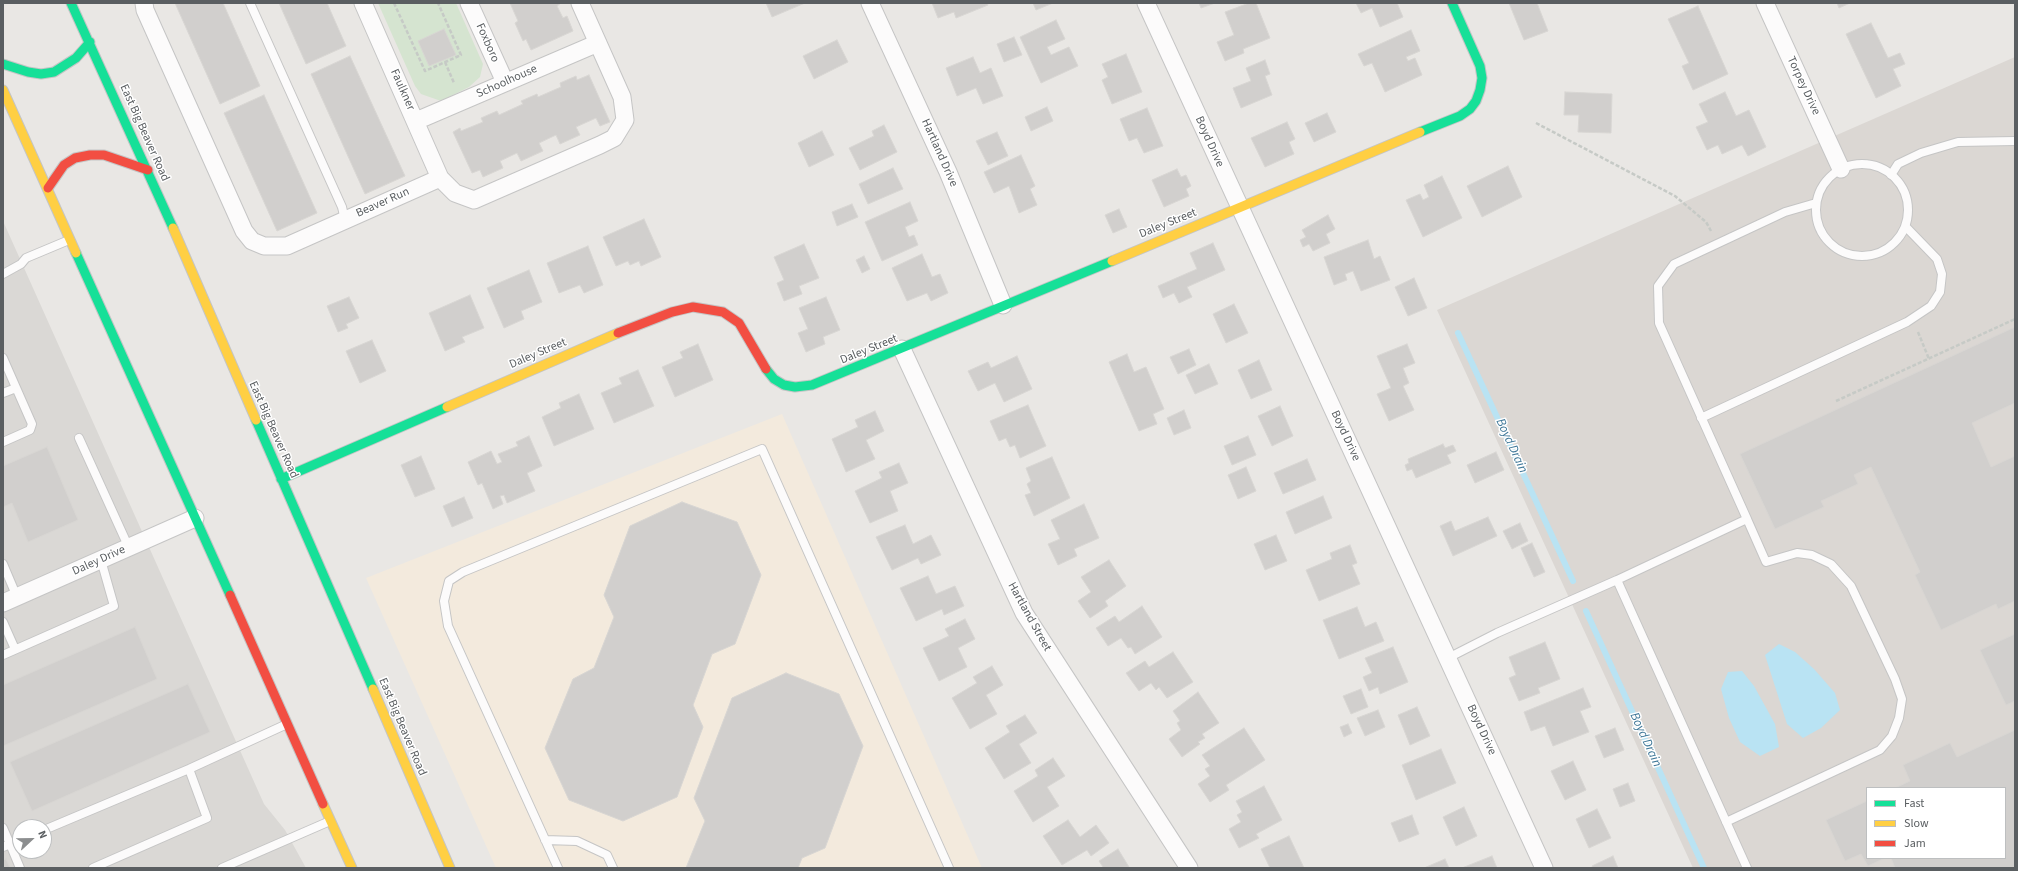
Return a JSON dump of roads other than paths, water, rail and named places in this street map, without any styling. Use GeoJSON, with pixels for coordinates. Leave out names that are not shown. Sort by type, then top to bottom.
{"type":"FeatureCollection","features":[{"type":"Feature","properties":{"kind":"main road","name":"East Big Beaver Road"},"geometry":{"type":"LineString","coordinates":[[71,3],[148,170],[450,868]]}},
{"type":"Feature","properties":{"kind":"main road","name":"Daley Street"},"geometry":{"type":"LineString","coordinates":[[281,479],[625,330],[672,312],[693,307],[723,312],[739,323],[763,366],[774,379],[784,385],[795,387],[812,385],[902,349],[1004,305],[1460,116],[1470,109],[1480,90],[1482,78],[1480,66],[1452,3]]}},
{"type":"Feature","properties":{"kind":"main road"},"geometry":{"type":"LineString","coordinates":[[3,64],[28,72],[41,74],[54,72],[76,58],[90,42]]}},
{"type":"Feature","properties":{"kind":"main road"},"geometry":{"type":"LineString","coordinates":[[3,90],[352,868]]}},
{"type":"Feature","properties":{"kind":"main road"},"geometry":{"type":"LineString","coordinates":[[48,188],[64,165],[75,158],[90,155],[104,155],[148,170]]}},
{"type":"Feature","properties":{"kind":"street","name":"Beaver Run"},"geometry":{"type":"LineString","coordinates":[[144,3],[145,10],[244,231],[252,241],[264,246],[287,246],[440,178]]}},
{"type":"Feature","properties":{"kind":"street","name":"Faulkner"},"geometry":{"type":"LineString","coordinates":[[363,3],[440,178]]}},
{"type":"Feature","properties":{"kind":"street","name":"Foxboro"},"geometry":{"type":"LineString","coordinates":[[469,3],[505,82]]}},
{"type":"Feature","properties":{"kind":"street"},"geometry":{"type":"LineString","coordinates":[[440,178],[455,193],[474,200],[614,138],[624,120],[622,97],[580,3]]}},
{"type":"Feature","properties":{"kind":"street","name":"Hartland Drive"},"geometry":{"type":"LineString","coordinates":[[870,3],[948,172],[1004,305]]}},
{"type":"Feature","properties":{"kind":"street","name":"Boyd Drive"},"geometry":{"type":"LineString","coordinates":[[1146,3],[1239,208],[1544,868]]}},
{"type":"Feature","properties":{"kind":"street","name":"Torpey Drive"},"geometry":{"type":"LineString","coordinates":[[1765,3],[1841,169]]}},
{"type":"Feature","properties":{"kind":"street","name":"Schoolhouse"},"geometry":{"type":"LineString","coordinates":[[416,121],[598,43]]}},
{"type":"Feature","properties":{"kind":"street","name":"Hartland Street"},"geometry":{"type":"LineString","coordinates":[[902,349],[1024,613],[1189,868]]}},
{"type":"Feature","properties":{"kind":"street","name":"Daley Drive"},"geometry":{"type":"LineString","coordinates":[[10,600],[195,518]]}},
{"type":"Feature","properties":{"kind":"lane"},"geometry":{"type":"LineString","coordinates":[[250,3],[342,207],[344,220]]}},
{"type":"Feature","properties":{"kind":"lane"},"geometry":{"type":"LineString","coordinates":[[1891,174],[1898,164],[1921,153],[1958,142],[2015,141]]}},
{"type":"Feature","properties":{"kind":"lane"},"geometry":{"type":"LineString","coordinates":[[1856,164],[1872,165],[1891,174],[1898,182],[1906,196],[1909,211],[1906,227],[1897,240],[1885,251],[1870,256],[1856,256],[1842,252],[1830,244],[1821,232],[1816,218],[1816,203],[1821,189],[1829,177],[1841,169],[1856,164]]}},
{"type":"Feature","properties":{"kind":"lane"},"geometry":{"type":"LineString","coordinates":[[1726,822],[1880,750],[1892,736],[1899,718],[1902,699],[1895,679],[1851,586],[1831,564],[1812,555],[1797,553],[1766,562],[1659,323],[1658,286],[1674,264],[1785,212],[1816,203]]}},
{"type":"Feature","properties":{"kind":"lane"},"geometry":{"type":"LineString","coordinates":[[1702,418],[1912,319],[1931,306],[1940,292],[1942,274],[1937,259],[1906,227]]}},
{"type":"Feature","properties":{"kind":"lane"},"geometry":{"type":"LineString","coordinates":[[3,274],[21,264],[26,258],[70,239]]}},
{"type":"Feature","properties":{"kind":"lane"},"geometry":{"type":"LineString","coordinates":[[3,358],[32,424],[30,430],[3,442]]}},
{"type":"Feature","properties":{"kind":"lane"},"geometry":{"type":"LineString","coordinates":[[3,393],[16,388]]}},
{"type":"Feature","properties":{"kind":"lane"},"geometry":{"type":"LineString","coordinates":[[79,438],[129,548]]}},
{"type":"Feature","properties":{"kind":"lane"},"geometry":{"type":"LineString","coordinates":[[558,868],[448,626],[444,601],[449,581],[463,572],[762,449],[948,868]]}},
{"type":"Feature","properties":{"kind":"lane"},"geometry":{"type":"LineString","coordinates":[[1448,658],[1497,633],[1617,580],[1747,519]]}},
{"type":"Feature","properties":{"kind":"lane"},"geometry":{"type":"LineString","coordinates":[[3,655],[114,606],[101,560]]}},
{"type":"Feature","properties":{"kind":"lane"},"geometry":{"type":"LineString","coordinates":[[3,564],[10,600]]}},
{"type":"Feature","properties":{"kind":"lane"},"geometry":{"type":"LineString","coordinates":[[1617,580],[1747,868]]}},
{"type":"Feature","properties":{"kind":"lane"},"geometry":{"type":"LineString","coordinates":[[3,622],[15,649]]}},
{"type":"Feature","properties":{"kind":"lane"},"geometry":{"type":"LineString","coordinates":[[52,827],[190,769],[288,724]]}},
{"type":"Feature","properties":{"kind":"lane"},"geometry":{"type":"LineString","coordinates":[[93,868],[207,818],[190,769]]}},
{"type":"Feature","properties":{"kind":"lane"},"geometry":{"type":"LineString","coordinates":[[222,868],[331,820]]}},
{"type":"Feature","properties":{"kind":"lane"},"geometry":{"type":"LineString","coordinates":[[3,828],[6,846],[20,868]]}},
{"type":"Feature","properties":{"kind":"lane"},"geometry":{"type":"LineString","coordinates":[[544,840],[577,841],[607,855],[613,868]]}},
{"type":"Feature","properties":{"kind":"water"},"geometry":{"type":"Polygon","coordinates":[[[1779,644],[1795,652],[1814,669],[1835,693],[1840,710],[1821,728],[1803,738],[1787,724],[1765,655],[1779,644]]]}},
{"type":"Feature","properties":{"kind":"water"},"geometry":{"type":"Polygon","coordinates":[[[1742,671],[1754,686],[1775,724],[1779,747],[1760,756],[1740,742],[1729,718],[1721,689],[1728,672],[1742,671]]]}},
{"type":"Feature","properties":{"kind":"waterway","name":"Boyd Drain"},"geometry":{"type":"LineString","coordinates":[[1458,333],[1573,581]]}},
{"type":"Feature","properties":{"kind":"waterway","name":"Boyd Drain"},"geometry":{"type":"LineString","coordinates":[[1586,611],[1704,868]]}}]}
